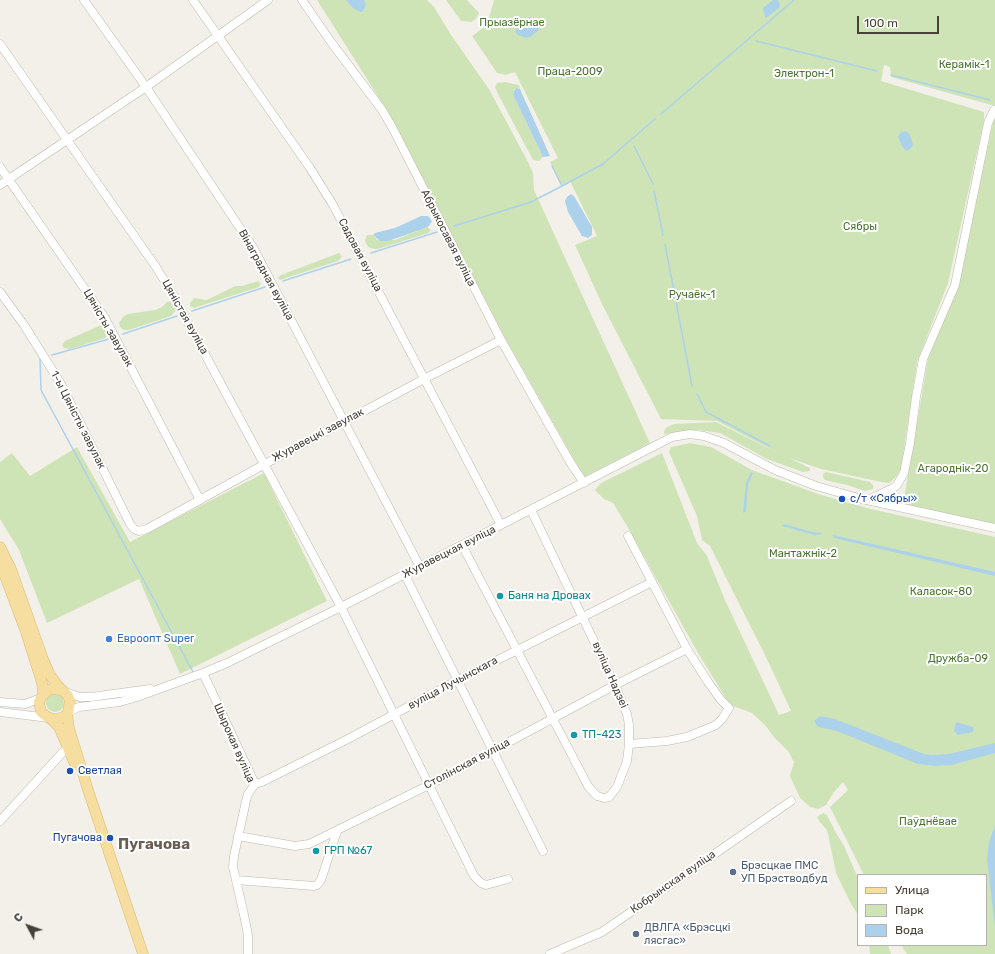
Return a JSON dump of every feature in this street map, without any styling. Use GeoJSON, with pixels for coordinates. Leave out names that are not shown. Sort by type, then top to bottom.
{"type":"FeatureCollection","features":[{"type":"Feature","properties":{"kind":"main road"},"geometry":{"type":"LineString","coordinates":[[0,548],[11,569],[43,659],[52,679],[70,701],[67,712],[69,728],[86,786],[143,954]]}},
{"type":"Feature","properties":{"kind":"main road"},"geometry":{"type":"LineString","coordinates":[[0,563],[26,632],[42,683],[42,696]]}},
{"type":"Feature","properties":{"kind":"main road"},"geometry":{"type":"LineString","coordinates":[[63,691],[51,689],[42,696],[39,702],[41,712],[59,728],[86,786]]}},
{"type":"Feature","properties":{"kind":"main road"},"geometry":{"type":"LineString","coordinates":[[50,719],[60,718],[67,712]]}},
{"type":"Feature","properties":{"kind":"street","name":"Вінаградная вуліца"},"geometry":{"type":"LineString","coordinates":[[84,0],[146,87],[254,249],[420,567]]}},
{"type":"Feature","properties":{"kind":"street","name":"Садовая вуліца"},"geometry":{"type":"LineString","coordinates":[[193,0],[310,168],[333,205],[500,525]]}},
{"type":"Feature","properties":{"kind":"street"},"geometry":{"type":"LineString","coordinates":[[0,186],[146,87],[268,0]]}},
{"type":"Feature","properties":{"kind":"street","name":"Абрыкосавая вуліца"},"geometry":{"type":"LineString","coordinates":[[302,0],[331,42],[382,110],[392,127],[501,340],[573,467],[584,483]]}},
{"type":"Feature","properties":{"kind":"street","name":"Цяністая вуліца"},"geometry":{"type":"LineString","coordinates":[[0,44],[170,288],[341,607],[476,879],[486,885],[508,879]]}},
{"type":"Feature","properties":{"kind":"street"},"geometry":{"type":"LineString","coordinates":[[868,500],[893,488],[897,485],[904,473],[910,443],[922,359],[955,285],[988,123],[995,110]]}},
{"type":"Feature","properties":{"kind":"street","name":"Цяністы завулак"},"geometry":{"type":"LineString","coordinates":[[0,167],[105,318],[200,500]]}},
{"type":"Feature","properties":{"kind":"street","name":"1-ы Цяністы завулак"},"geometry":{"type":"LineString","coordinates":[[0,292],[24,326],[61,384],[128,521],[136,530]]}},
{"type":"Feature","properties":{"kind":"street","name":"Журавецкі завулак"},"geometry":{"type":"LineString","coordinates":[[136,530],[142,531],[148,529],[344,421],[501,340]]}},
{"type":"Feature","properties":{"kind":"street","name":"Журавецкая вуліца"},"geometry":{"type":"LineString","coordinates":[[67,712],[84,706],[120,702],[137,698],[240,657],[405,575],[672,437],[690,434],[704,436],[735,448],[782,473],[816,486],[868,500],[995,528]]}},
{"type":"Feature","properties":{"kind":"street","name":"вуліца Надзеі"},"geometry":{"type":"LineString","coordinates":[[462,545],[590,790],[600,798],[609,797],[616,790],[625,765],[629,744],[629,725],[627,714],[616,685],[531,510]]}},
{"type":"Feature","properties":{"kind":"street"},"geometry":{"type":"LineString","coordinates":[[628,536],[687,649],[720,700],[729,708],[716,725],[687,737],[667,741],[629,744]]}},
{"type":"Feature","properties":{"kind":"street"},"geometry":{"type":"LineString","coordinates":[[405,575],[543,851]]}},
{"type":"Feature","properties":{"kind":"street","name":"вуліца Лучынскага"},"geometry":{"type":"LineString","coordinates":[[255,784],[305,761],[582,616],[652,582]]}},
{"type":"Feature","properties":{"kind":"street","name":"Столінская вуліца"},"geometry":{"type":"LineString","coordinates":[[238,836],[300,846],[308,844],[429,785],[616,685],[687,649]]}},
{"type":"Feature","properties":{"kind":"street","name":"Шырокая вуліца"},"geometry":{"type":"LineString","coordinates":[[203,673],[255,784],[248,794],[246,801],[233,867],[246,925],[248,954]]}},
{"type":"Feature","properties":{"kind":"street","name":"Журавецкая вуліца"},"geometry":{"type":"LineString","coordinates":[[63,691],[80,697],[91,697],[163,688]]}},
{"type":"Feature","properties":{"kind":"street"},"geometry":{"type":"LineString","coordinates":[[0,702],[25,704],[42,696]]}},
{"type":"Feature","properties":{"kind":"street"},"geometry":{"type":"LineString","coordinates":[[0,712],[50,719]]}},
{"type":"Feature","properties":{"kind":"street"},"geometry":{"type":"LineString","coordinates":[[0,821],[68,748]]}},
{"type":"Feature","properties":{"kind":"street","name":"Кобрынская вуліца"},"geometry":{"type":"LineString","coordinates":[[550,954],[602,932],[791,801]]}},
{"type":"Feature","properties":{"kind":"street"},"geometry":{"type":"LineString","coordinates":[[236,880],[317,885],[337,831]]}},
{"type":"Feature","properties":{"kind":"green space"},"geometry":{"type":"Polygon","coordinates":[[[317,0],[427,0],[434,7],[451,35],[489,89],[528,162],[533,173],[534,190],[650,443],[584,477],[504,336],[386,109],[317,0]]]}},
{"type":"Feature","properties":{"kind":"green space"},"geometry":{"type":"Polygon","coordinates":[[[446,0],[467,0],[479,13],[476,19],[471,22],[461,21],[446,0]]]}},
{"type":"Feature","properties":{"kind":"green space"},"geometry":{"type":"Polygon","coordinates":[[[494,0],[995,0],[995,106],[891,77],[890,67],[884,65],[881,81],[984,112],[984,120],[948,283],[917,362],[901,469],[896,477],[889,483],[821,469],[789,458],[810,468],[810,471],[803,472],[767,459],[720,433],[698,430],[664,434],[667,427],[674,424],[716,422],[780,454],[717,421],[661,419],[602,304],[575,245],[597,236],[570,181],[562,185],[550,162],[558,158],[515,72],[506,75],[497,73],[472,36],[487,25],[494,0]]]}},
{"type":"Feature","properties":{"kind":"green space"},"geometry":{"type":"Polygon","coordinates":[[[505,82],[519,85],[520,89],[516,88],[513,95],[543,157],[539,161],[533,160],[498,94],[495,87],[497,83],[505,82]]]}},
{"type":"Feature","properties":{"kind":"green space","name":"Агароднік-20"},"geometry":{"type":"Polygon","coordinates":[[[994,118],[995,525],[903,504],[928,359],[959,284],[994,118]]]}},
{"type":"Feature","properties":{"kind":"green space"},"geometry":{"type":"Polygon","coordinates":[[[427,227],[431,230],[428,233],[378,249],[370,248],[365,241],[367,235],[373,235],[377,240],[395,240],[427,227]]]}},
{"type":"Feature","properties":{"kind":"green space"},"geometry":{"type":"Polygon","coordinates":[[[339,253],[342,257],[338,261],[280,280],[278,278],[281,275],[339,253]]]}},
{"type":"Feature","properties":{"kind":"green space"},"geometry":{"type":"Polygon","coordinates":[[[258,281],[261,283],[259,287],[194,308],[190,306],[190,303],[194,298],[206,300],[235,286],[242,286],[258,281]]]}},
{"type":"Feature","properties":{"kind":"green space"},"geometry":{"type":"Polygon","coordinates":[[[171,301],[176,306],[176,310],[171,316],[129,330],[124,330],[120,327],[119,323],[124,316],[128,314],[155,310],[171,301]]]}},
{"type":"Feature","properties":{"kind":"green space"},"geometry":{"type":"Polygon","coordinates":[[[101,325],[105,326],[109,334],[105,338],[70,349],[64,348],[62,345],[65,341],[101,325]]]}},
{"type":"Feature","properties":{"kind":"green space"},"geometry":{"type":"Polygon","coordinates":[[[690,443],[711,447],[752,470],[821,495],[871,509],[995,537],[995,954],[907,954],[902,946],[987,946],[987,874],[864,874],[830,807],[848,790],[843,782],[834,792],[826,805],[818,809],[810,807],[800,798],[790,776],[794,762],[788,751],[773,736],[766,726],[752,713],[730,705],[698,653],[613,503],[604,499],[595,490],[601,483],[662,453],[697,543],[707,556],[725,600],[779,715],[791,711],[766,657],[710,546],[702,540],[697,516],[669,452],[671,447],[690,443]]]}},
{"type":"Feature","properties":{"kind":"green space"},"geometry":{"type":"Polygon","coordinates":[[[77,447],[130,542],[264,473],[327,601],[180,674],[139,579],[47,623],[19,550],[0,519],[0,462],[12,453],[30,476],[77,447]]]}},
{"type":"Feature","properties":{"kind":"green space"},"geometry":{"type":"Polygon","coordinates":[[[826,472],[870,482],[873,485],[873,489],[865,491],[825,480],[823,474],[826,472]]]}},
{"type":"Feature","properties":{"kind":"green space"},"geometry":{"type":"Polygon","coordinates":[[[51,694],[59,694],[64,699],[62,710],[59,712],[51,712],[46,707],[46,699],[51,694]]]}},
{"type":"Feature","properties":{"kind":"green space"},"geometry":{"type":"Polygon","coordinates":[[[823,813],[827,815],[844,846],[857,876],[857,913],[836,873],[828,834],[817,817],[823,813]]]}},
{"type":"Feature","properties":{"kind":"green space"},"geometry":{"type":"Polygon","coordinates":[[[869,946],[888,946],[891,954],[870,954],[869,946]]]}},
{"type":"Feature","properties":{"kind":"water"},"geometry":{"type":"Polygon","coordinates":[[[346,0],[364,0],[366,6],[362,12],[360,12],[353,8],[346,0]]]}},
{"type":"Feature","properties":{"kind":"water"},"geometry":{"type":"Polygon","coordinates":[[[773,0],[778,0],[780,4],[779,8],[766,18],[763,8],[773,0]]]}},
{"type":"Feature","properties":{"kind":"water"},"geometry":{"type":"Polygon","coordinates":[[[530,17],[539,28],[538,31],[526,38],[518,35],[516,33],[516,24],[525,18],[530,17]]]}},
{"type":"Feature","properties":{"kind":"water"},"geometry":{"type":"Polygon","coordinates":[[[516,88],[520,89],[550,156],[543,157],[513,95],[516,88]]]}},
{"type":"Feature","properties":{"kind":"water"},"geometry":{"type":"Polygon","coordinates":[[[905,131],[909,133],[913,144],[907,151],[903,148],[898,137],[900,133],[905,131]]]}},
{"type":"Feature","properties":{"kind":"water"},"geometry":{"type":"Polygon","coordinates":[[[571,194],[574,196],[592,227],[592,235],[588,238],[582,236],[568,212],[565,201],[571,194]]]}},
{"type":"Feature","properties":{"kind":"water"},"geometry":{"type":"Polygon","coordinates":[[[421,216],[428,216],[432,221],[429,226],[388,241],[380,241],[373,235],[375,233],[395,228],[421,216]]]}},
{"type":"Feature","properties":{"kind":"water"},"geometry":{"type":"Polygon","coordinates":[[[751,472],[753,473],[748,484],[746,511],[743,513],[746,483],[751,472]]]}},
{"type":"Feature","properties":{"kind":"water"},"geometry":{"type":"Polygon","coordinates":[[[784,524],[823,534],[815,535],[782,526],[784,524]]]}},
{"type":"Feature","properties":{"kind":"water"},"geometry":{"type":"Polygon","coordinates":[[[833,535],[995,572],[995,576],[834,538],[833,535]]]}},
{"type":"Feature","properties":{"kind":"water"},"geometry":{"type":"Polygon","coordinates":[[[820,716],[835,719],[924,754],[949,754],[995,743],[995,753],[952,765],[934,766],[918,764],[837,731],[818,727],[814,721],[820,716]]]}},
{"type":"Feature","properties":{"kind":"water"},"geometry":{"type":"Polygon","coordinates":[[[956,722],[974,728],[973,732],[958,735],[954,731],[956,722]]]}},
{"type":"Feature","properties":{"kind":"water"},"geometry":{"type":"Polygon","coordinates":[[[995,825],[995,927],[987,859],[989,842],[995,825]]]}},
{"type":"Feature","properties":{"kind":"waterway"},"geometry":{"type":"LineString","coordinates":[[661,114],[794,0]]}},
{"type":"Feature","properties":{"kind":"waterway"},"geometry":{"type":"LineString","coordinates":[[756,41],[877,71]]}},
{"type":"Feature","properties":{"kind":"waterway"},"geometry":{"type":"LineString","coordinates":[[891,75],[990,100]]}},
{"type":"Feature","properties":{"kind":"waterway"},"geometry":{"type":"LineString","coordinates":[[454,226],[531,202],[562,186],[603,164],[655,119]]}},
{"type":"Feature","properties":{"kind":"waterway"},"geometry":{"type":"LineString","coordinates":[[634,146],[653,184]]}},
{"type":"Feature","properties":{"kind":"waterway"},"geometry":{"type":"LineString","coordinates":[[552,166],[562,186]]}},
{"type":"Feature","properties":{"kind":"waterway"},"geometry":{"type":"LineString","coordinates":[[654,191],[663,235]]}},
{"type":"Feature","properties":{"kind":"waterway"},"geometry":{"type":"LineString","coordinates":[[371,253],[437,232]]}},
{"type":"Feature","properties":{"kind":"waterway"},"geometry":{"type":"LineString","coordinates":[[665,244],[692,386]]}},
{"type":"Feature","properties":{"kind":"waterway"},"geometry":{"type":"LineString","coordinates":[[283,281],[351,259]]}},
{"type":"Feature","properties":{"kind":"waterway"},"geometry":{"type":"LineString","coordinates":[[192,311],[265,287]]}},
{"type":"Feature","properties":{"kind":"waterway"},"geometry":{"type":"LineString","coordinates":[[123,334],[177,316]]}},
{"type":"Feature","properties":{"kind":"waterway"},"geometry":{"type":"LineString","coordinates":[[52,355],[109,339]]}},
{"type":"Feature","properties":{"kind":"waterway"},"geometry":{"type":"LineString","coordinates":[[40,359],[41,390],[193,672]]}},
{"type":"Feature","properties":{"kind":"waterway"},"geometry":{"type":"LineString","coordinates":[[697,394],[706,412],[770,446]]}},
{"type":"Feature","properties":{"kind":"place","name":"с/т «Сябры»"},"geometry":{"type":"Point","coordinates":[842,499]}},
{"type":"Feature","properties":{"kind":"place","name":"Баня на Дровах"},"geometry":{"type":"Point","coordinates":[500,596]}},
{"type":"Feature","properties":{"kind":"place","name":"Евроопт Super"},"geometry":{"type":"Point","coordinates":[109,639]}},
{"type":"Feature","properties":{"kind":"place","name":"ТП-423"},"geometry":{"type":"Point","coordinates":[574,735]}},
{"type":"Feature","properties":{"kind":"place","name":"Светлая"},"geometry":{"type":"Point","coordinates":[70,771]}},
{"type":"Feature","properties":{"kind":"place","name":"Пугачова"},"geometry":{"type":"Point","coordinates":[110,838]}},
{"type":"Feature","properties":{"kind":"place","name":"ГРП №67"},"geometry":{"type":"Point","coordinates":[316,851]}},
{"type":"Feature","properties":{"kind":"place","name":"Брэсцкае ПМС УП Брэстводбуд"},"geometry":{"type":"Point","coordinates":[733,872]}},
{"type":"Feature","properties":{"kind":"place","name":"ДВЛГА «Брэсцкі лясгас»"},"geometry":{"type":"Point","coordinates":[636,934]}},
{"type":"Feature","properties":{"kind":"district","name":"Пугачова"},"geometry":{"type":"Point","coordinates":[154,845]}},
{"type":"Feature","properties":{"kind":"park label","name":"Прыазёрнае"},"geometry":{"type":"Point","coordinates":[512,23]}},
{"type":"Feature","properties":{"kind":"park label","name":"Керамік-1"},"geometry":{"type":"Point","coordinates":[964,65]}},
{"type":"Feature","properties":{"kind":"park label","name":"Праца-2009"},"geometry":{"type":"Point","coordinates":[570,72]}},
{"type":"Feature","properties":{"kind":"park label","name":"Электрон-1"},"geometry":{"type":"Point","coordinates":[804,74]}},
{"type":"Feature","properties":{"kind":"park label","name":"Сябры"},"geometry":{"type":"Point","coordinates":[860,227]}},
{"type":"Feature","properties":{"kind":"park label","name":"Ручаёк-1"},"geometry":{"type":"Point","coordinates":[692,295]}},
{"type":"Feature","properties":{"kind":"park label","name":"Мантажнік-2"},"geometry":{"type":"Point","coordinates":[803,554]}},
{"type":"Feature","properties":{"kind":"park label","name":"Каласок-80"},"geometry":{"type":"Point","coordinates":[941,592]}},
{"type":"Feature","properties":{"kind":"park label","name":"Дружба-09"},"geometry":{"type":"Point","coordinates":[958,659]}},
{"type":"Feature","properties":{"kind":"park label","name":"Паўднёвае"},"geometry":{"type":"Point","coordinates":[928,822]}}]}
